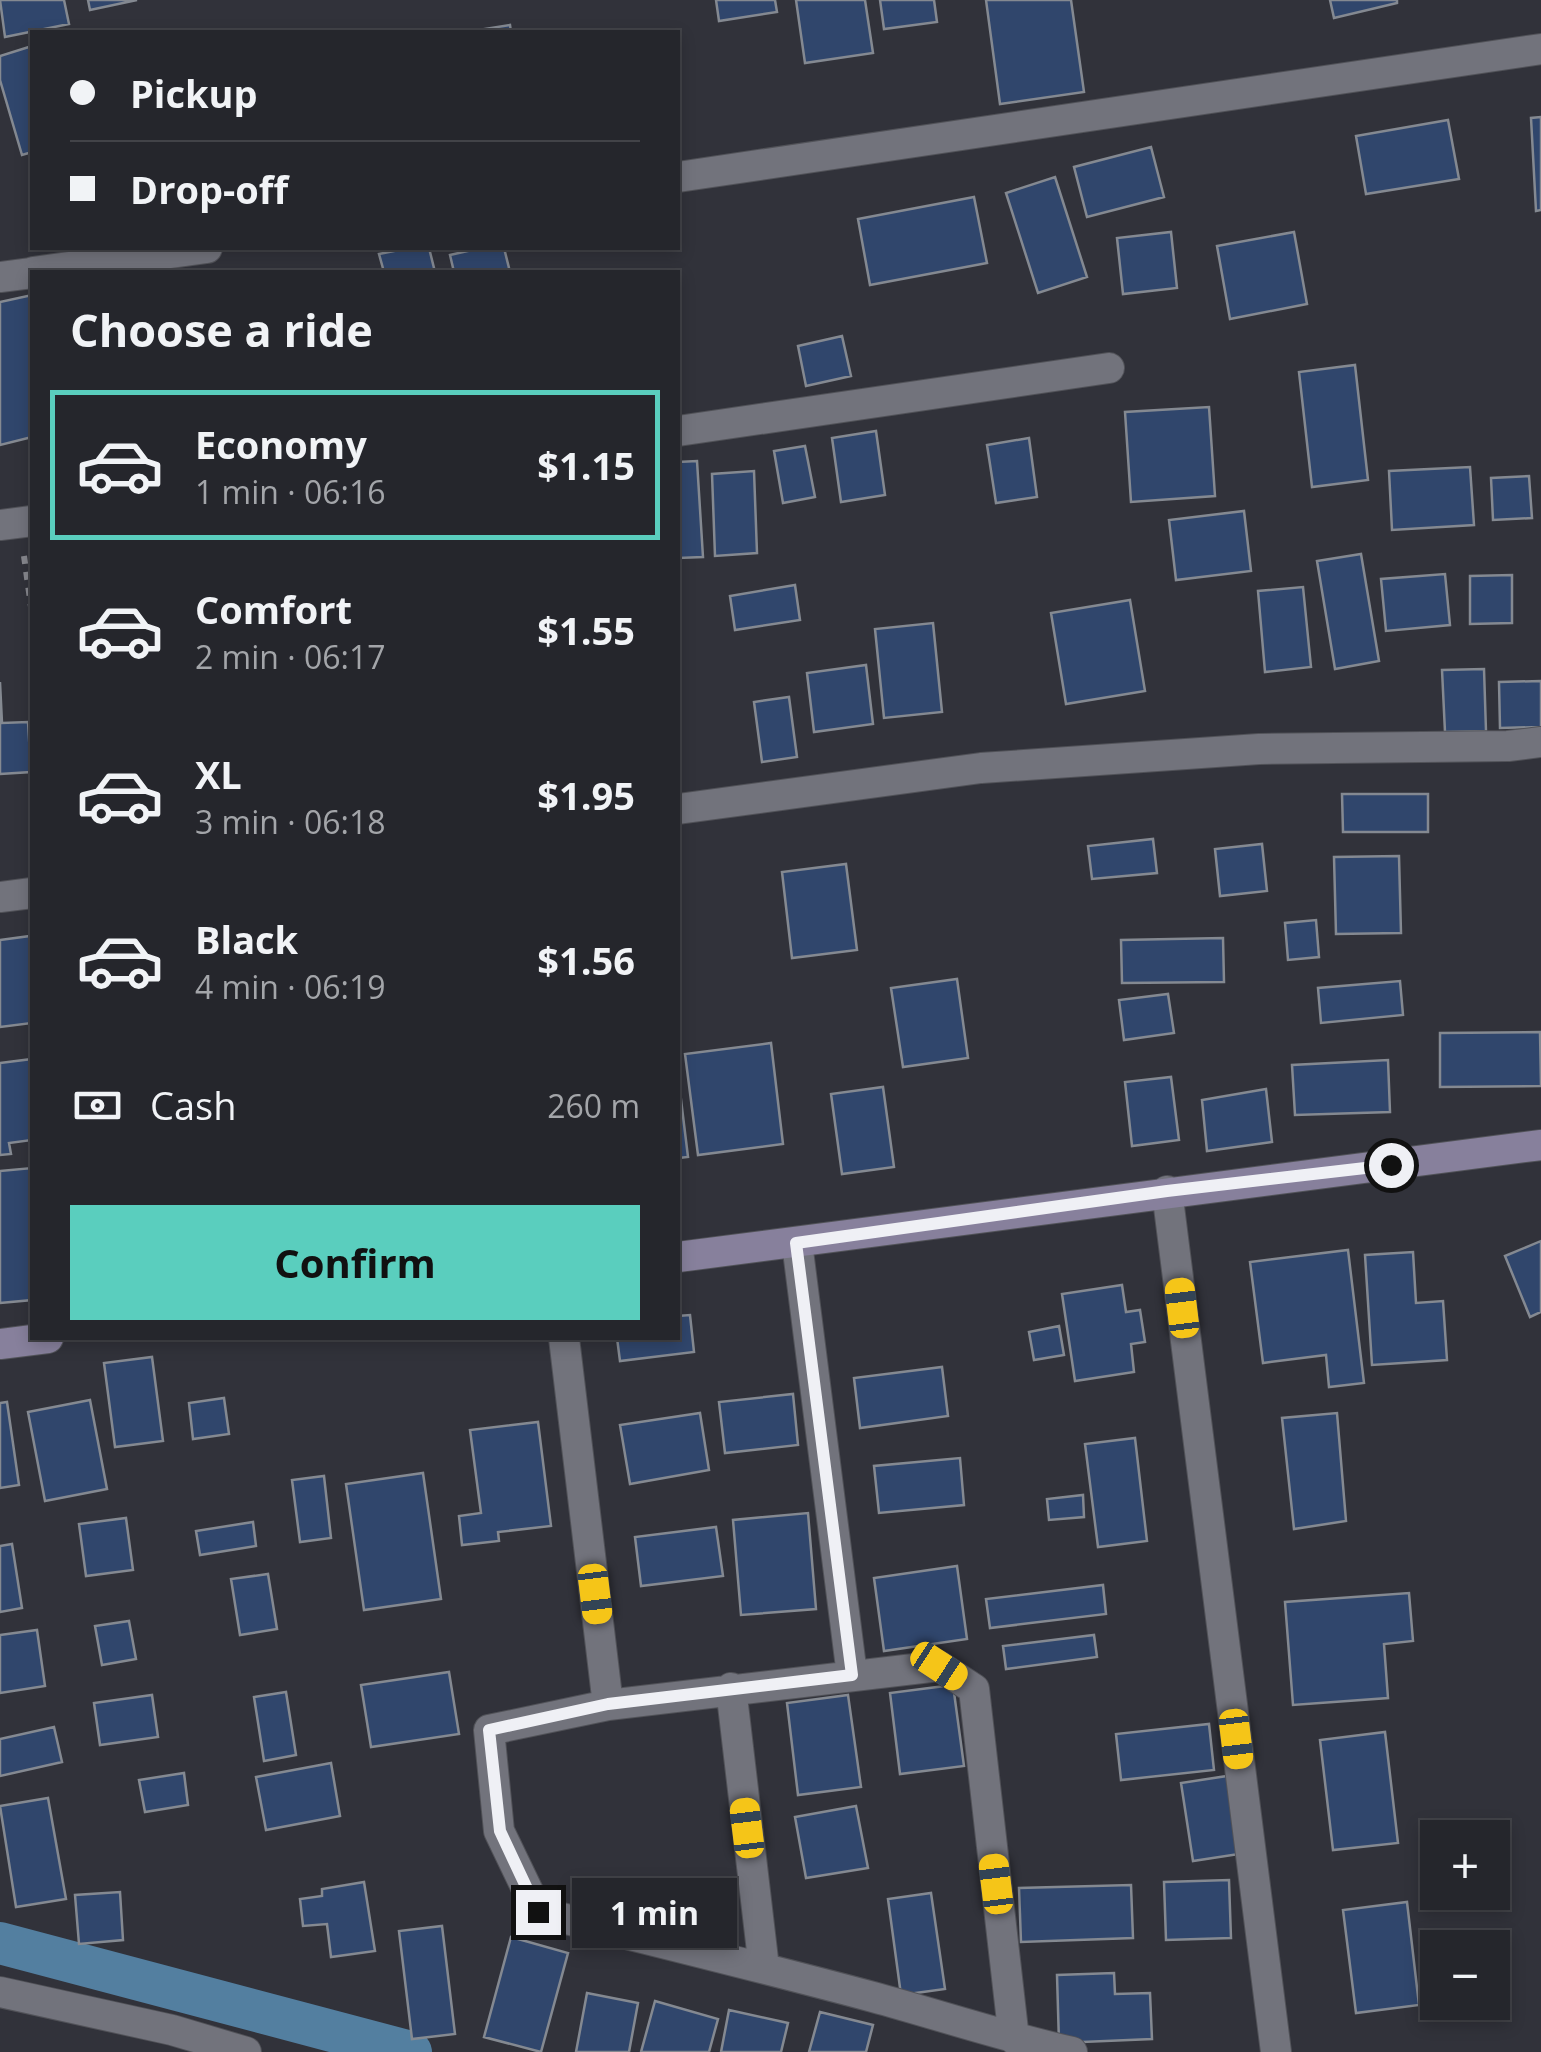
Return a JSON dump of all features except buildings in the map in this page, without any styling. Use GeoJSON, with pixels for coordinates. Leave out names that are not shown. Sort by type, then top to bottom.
{"type":"FeatureCollection","features":[{"type":"Feature","properties":{"kind":"street"},"geometry":{"type":"LineString","coordinates":[[680,177],[1541,50]]}},
{"type":"Feature","properties":{"kind":"street"},"geometry":{"type":"LineString","coordinates":[[48,270],[192,250]]}},
{"type":"Feature","properties":{"kind":"street"},"geometry":{"type":"LineString","coordinates":[[0,277],[30,272]]}},
{"type":"Feature","properties":{"kind":"street"},"geometry":{"type":"LineString","coordinates":[[680,431],[1108,368]]}},
{"type":"Feature","properties":{"kind":"street"},"geometry":{"type":"LineString","coordinates":[[680,809],[981,768],[1259,749],[1508,746],[1541,742]]}},
{"type":"Feature","properties":{"kind":"street"},"geometry":{"type":"LineString","coordinates":[[0,897],[30,893]]}},
{"type":"Feature","properties":{"kind":"street"},"geometry":{"type":"LineString","coordinates":[[680,1257],[1541,1145]]}},
{"type":"Feature","properties":{"kind":"street"},"geometry":{"type":"LineString","coordinates":[[1167,1191],[1276,2052]]}},
{"type":"Feature","properties":{"kind":"street"},"geometry":{"type":"LineString","coordinates":[[796,1243],[852,1675]]}},
{"type":"Feature","properties":{"kind":"street"},"geometry":{"type":"LineString","coordinates":[[0,1344],[32,1340]]}},
{"type":"Feature","properties":{"kind":"street"},"geometry":{"type":"LineString","coordinates":[[564,1340],[608,1704]]}},
{"type":"Feature","properties":{"kind":"street"},"geometry":{"type":"LineString","coordinates":[[1014,2039],[974,1689],[939,1666],[608,1704],[489,1730],[500,1831],[538,1912],[764,1968],[974,2039],[1014,2039],[1072,2052]]}},
{"type":"Feature","properties":{"kind":"street"},"geometry":{"type":"LineString","coordinates":[[731,1688],[764,1968]]}},
{"type":"Feature","properties":{"kind":"street"},"geometry":{"type":"LineString","coordinates":[[0,1992],[174,2041],[246,2052]]}},
{"type":"Feature","properties":{"kind":"path"},"geometry":{"type":"LineString","coordinates":[[17,522],[30,602]]}},
{"type":"Feature","properties":{"kind":"waterway"},"geometry":{"type":"LineString","coordinates":[[0,1943],[411,2052]]}},
{"type":"Feature","properties":{"kind":"route"},"geometry":{"type":"LineString","coordinates":[[538,1912],[500,1831],[489,1730],[608,1704],[852,1675],[796,1243],[1167,1191],[1391,1165]]}}]}
